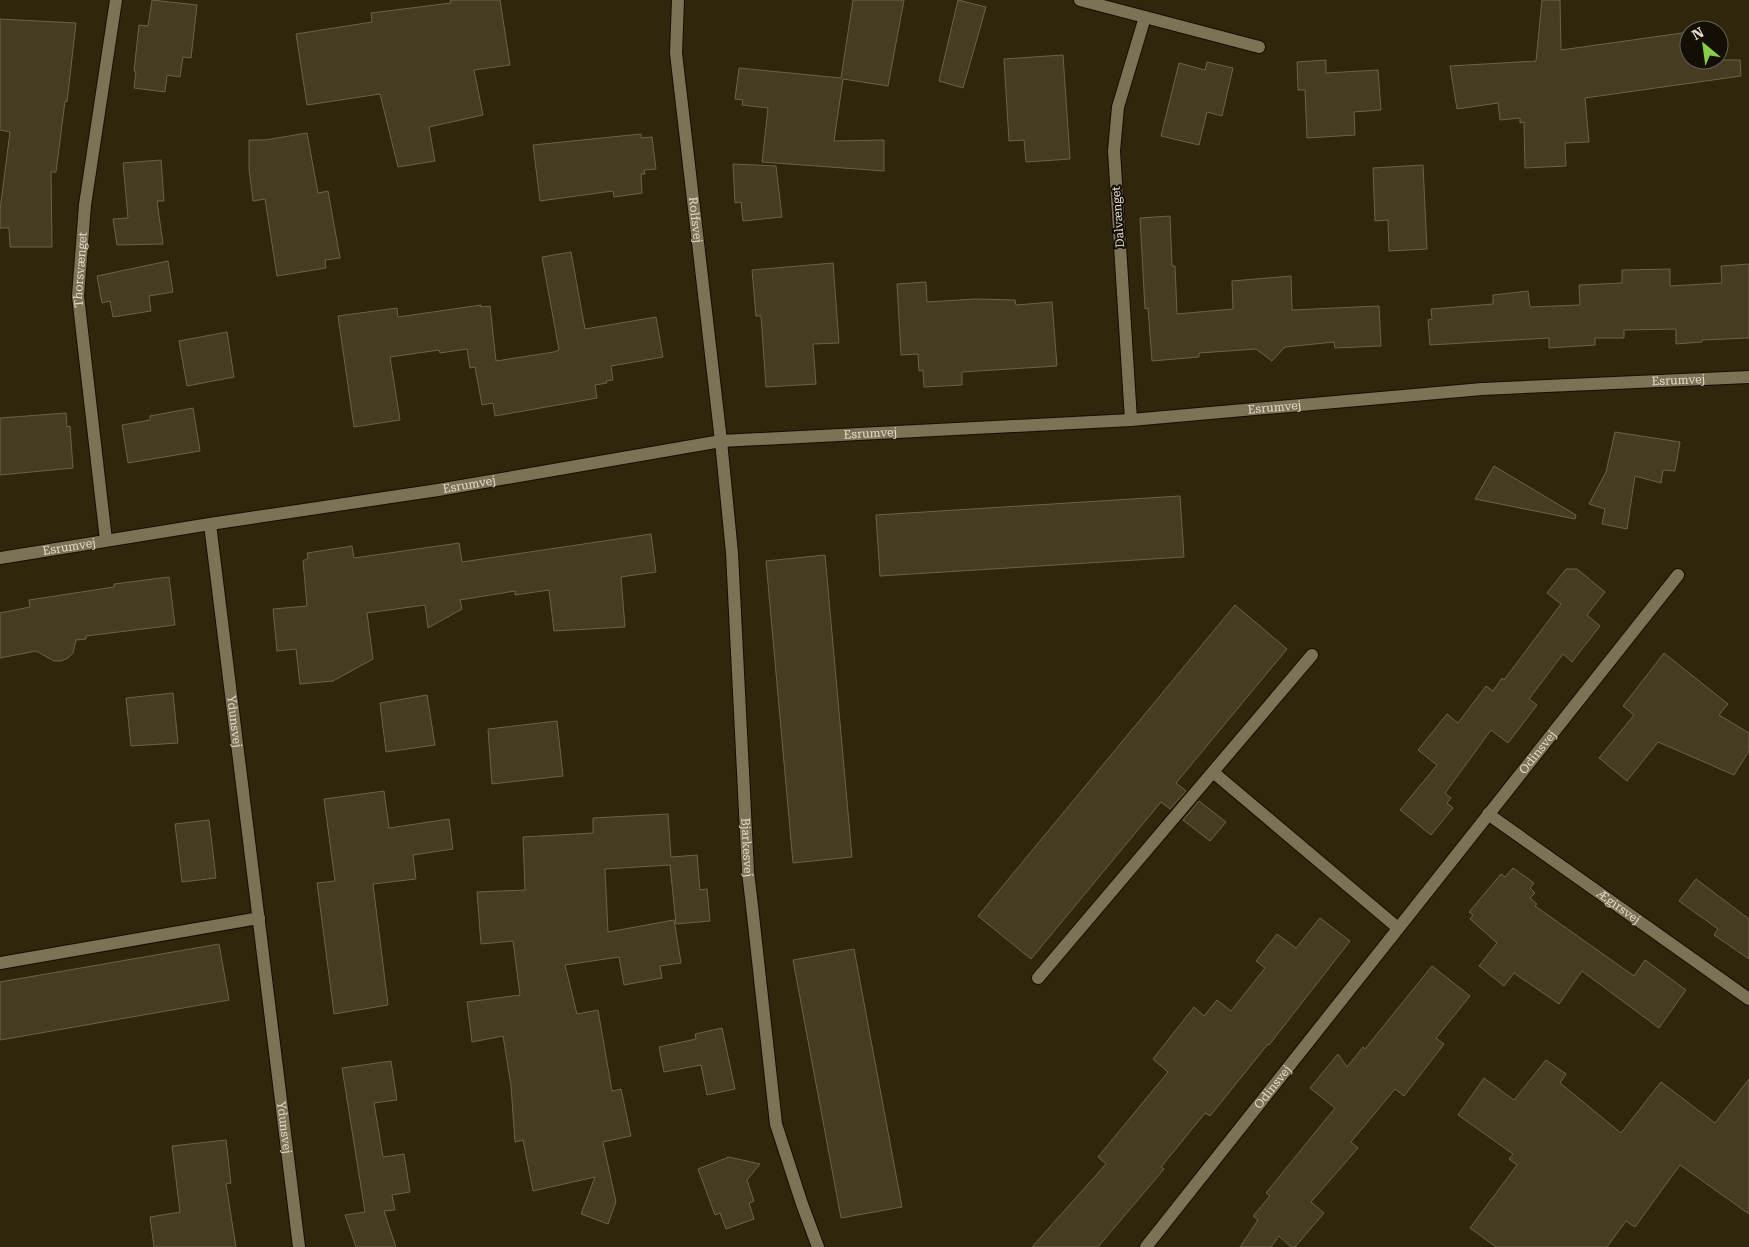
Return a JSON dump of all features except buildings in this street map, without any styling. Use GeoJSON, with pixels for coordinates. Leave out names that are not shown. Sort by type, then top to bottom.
{"type":"FeatureCollection","features":[{"type":"Feature","properties":{"kind":"street","name":"Thorsvænget"},"geometry":{"type":"LineString","coordinates":[[106,540],[78,296],[85,205],[116,0]]}},
{"type":"Feature","properties":{"kind":"street","name":"Rolfsvej"},"geometry":{"type":"LineString","coordinates":[[678,0],[676,53],[721,441]]}},
{"type":"Feature","properties":{"kind":"street"},"geometry":{"type":"LineString","coordinates":[[1080,0],[1259,47]]}},
{"type":"Feature","properties":{"kind":"street","name":"Dalvænget"},"geometry":{"type":"LineString","coordinates":[[1131,420],[1114,150],[1118,107],[1145,17]]}},
{"type":"Feature","properties":{"kind":"street","name":"Esrumvej"},"geometry":{"type":"LineString","coordinates":[[0,558],[106,540],[438,490],[721,441],[1131,420],[1482,389],[1749,376]]}},
{"type":"Feature","properties":{"kind":"street","name":"Bjarkesvej"},"geometry":{"type":"LineString","coordinates":[[721,441],[732,552],[748,872],[776,1124],[818,1247]]}},
{"type":"Feature","properties":{"kind":"street","name":"Ydunsvej"},"geometry":{"type":"LineString","coordinates":[[210,524],[299,1247]]}},
{"type":"Feature","properties":{"kind":"street","name":"Odinsvej"},"geometry":{"type":"LineString","coordinates":[[1146,1247],[1678,575]]}},
{"type":"Feature","properties":{"kind":"street"},"geometry":{"type":"LineString","coordinates":[[1038,978],[1312,655]]}},
{"type":"Feature","properties":{"kind":"street"},"geometry":{"type":"LineString","coordinates":[[1213,772],[1398,928]]}},
{"type":"Feature","properties":{"kind":"street","name":"Ægirsvej"},"geometry":{"type":"LineString","coordinates":[[1488,814],[1749,998]]}},
{"type":"Feature","properties":{"kind":"street"},"geometry":{"type":"LineString","coordinates":[[0,963],[259,918]]}}]}
